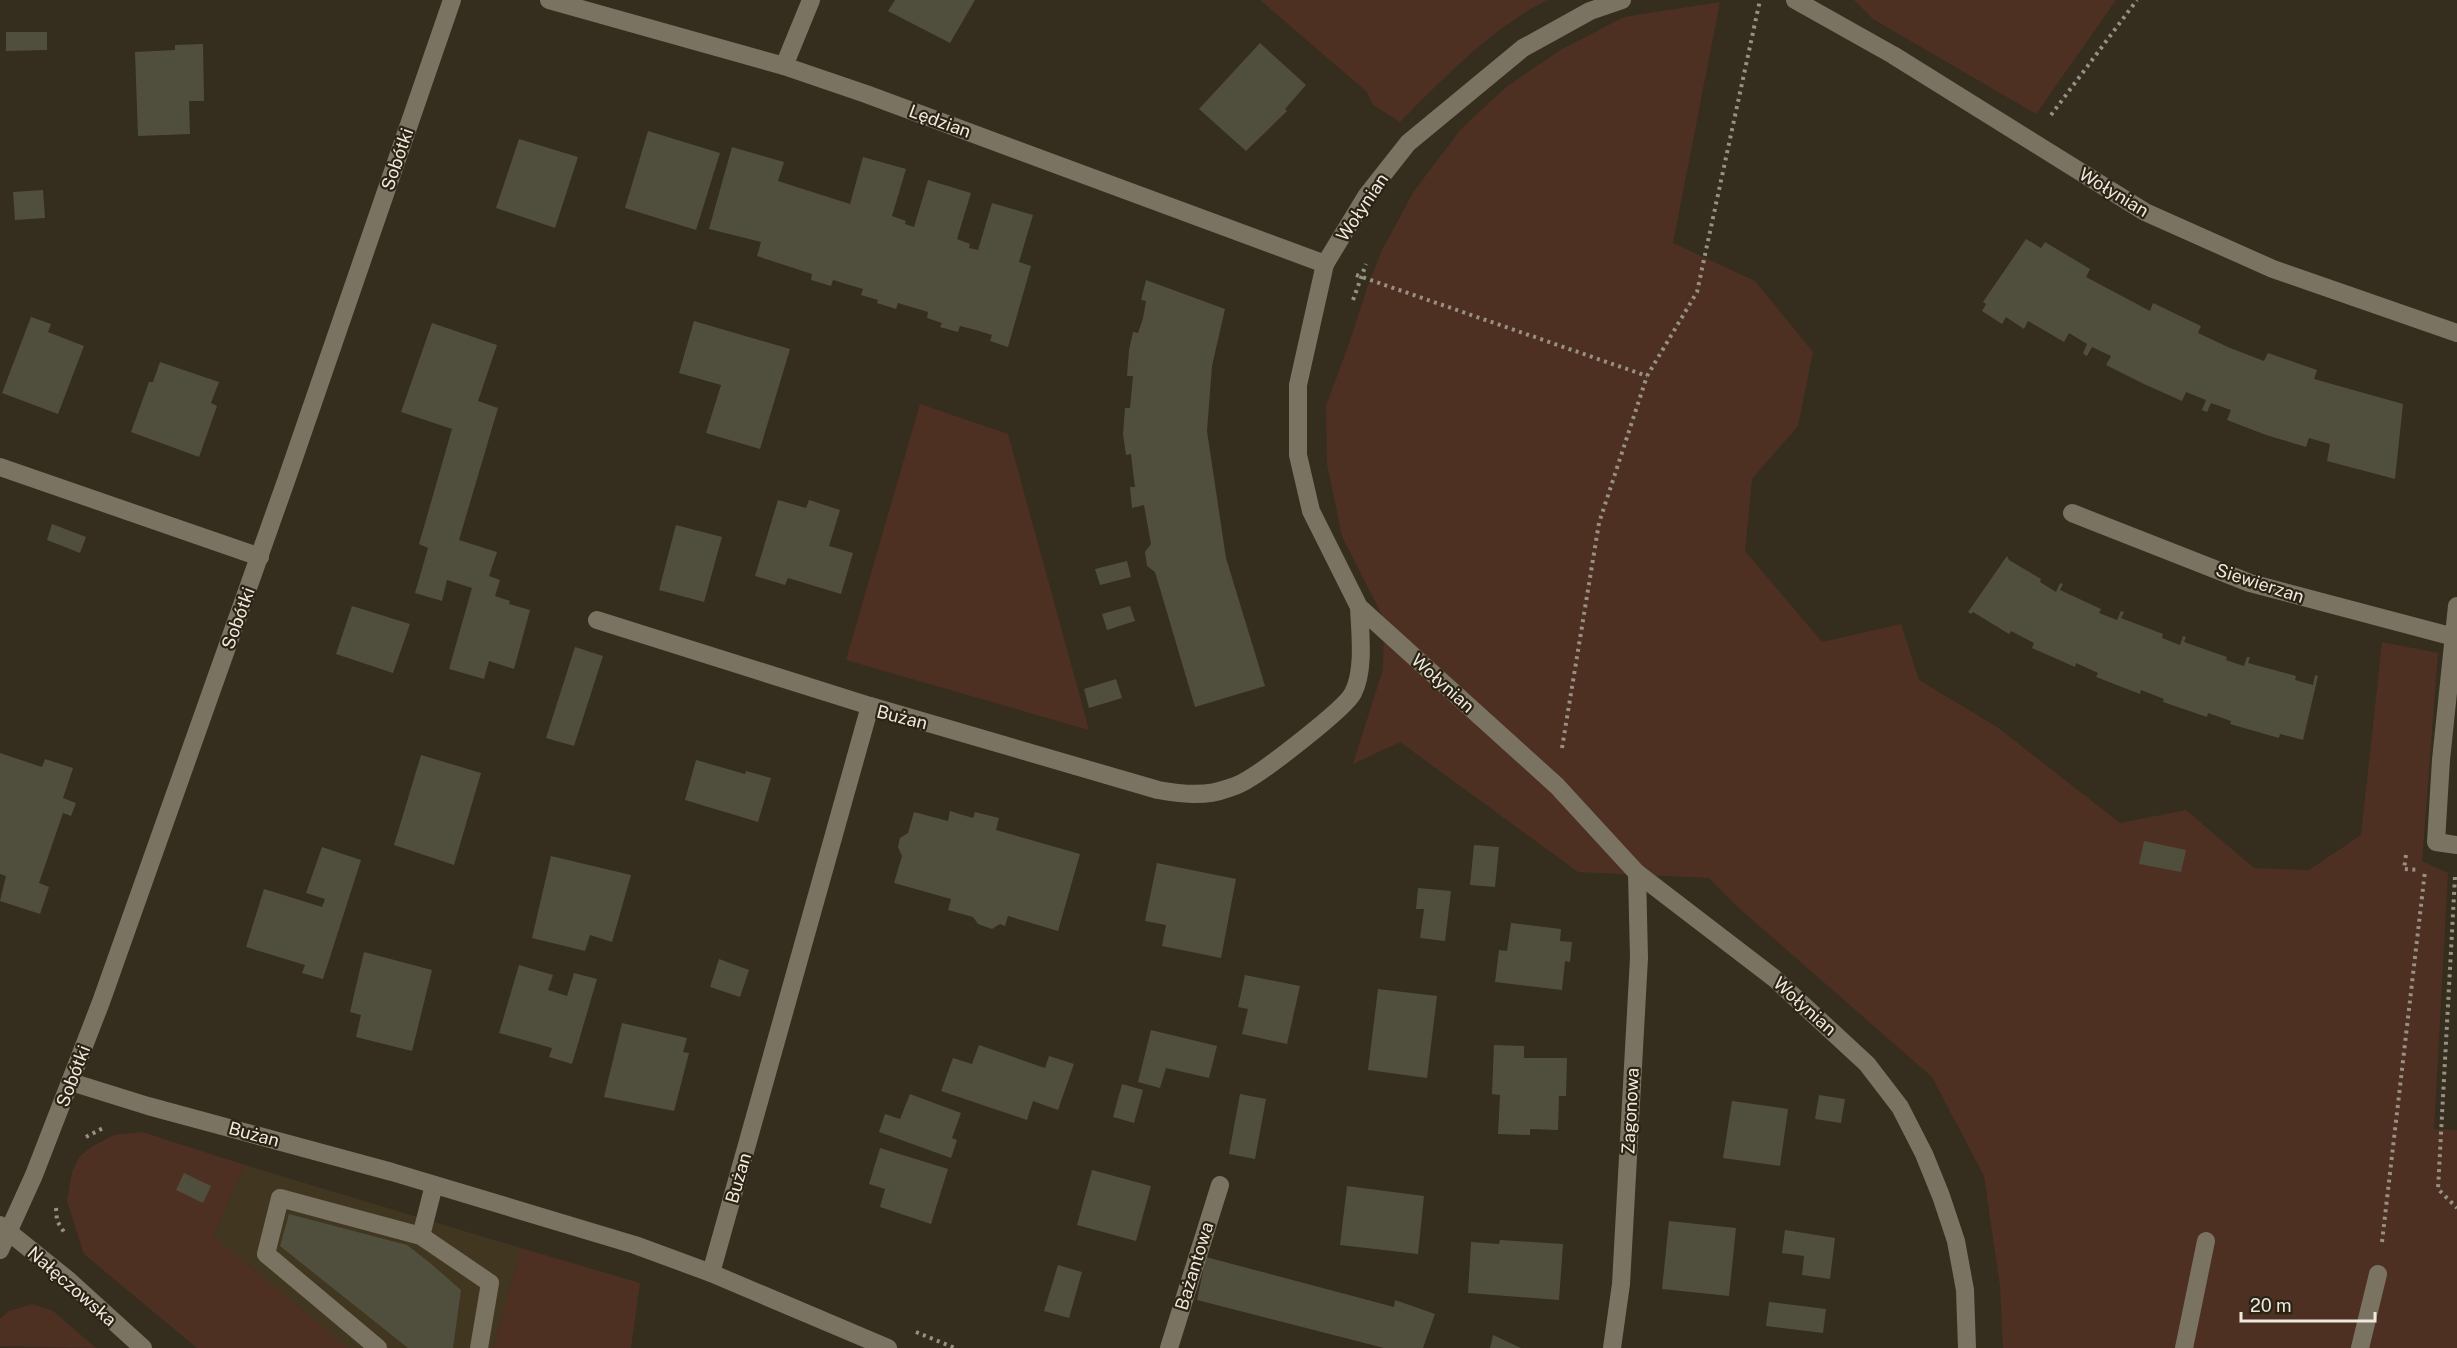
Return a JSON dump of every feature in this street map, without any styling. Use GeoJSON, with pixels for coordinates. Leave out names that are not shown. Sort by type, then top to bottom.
{"type":"FeatureCollection","features":[{"type":"Feature","properties":{"kind":"street","name":"Sobótki"},"geometry":{"type":"LineString","coordinates":[[0,1250],[5,1228],[71,1082],[260,557],[453,0]]}},
{"type":"Feature","properties":{"kind":"street","name":"Lędzian"},"geometry":{"type":"LineString","coordinates":[[549,0],[784,66],[878,98],[1324,264]]}},
{"type":"Feature","properties":{"kind":"street"},"geometry":{"type":"LineString","coordinates":[[784,66],[811,0]]}},
{"type":"Feature","properties":{"kind":"street","name":"Wołynian"},"geometry":{"type":"LineString","coordinates":[[1622,0],[1590,10],[1523,48],[1408,143],[1367,195],[1324,264],[1298,385],[1298,455],[1311,511],[1359,607],[1557,786],[1637,873],[1774,978],[1868,1064],[1900,1107],[1924,1154],[1956,1241],[1965,1290],[1967,1348]]}},
{"type":"Feature","properties":{"kind":"street","name":"Wołynian"},"geometry":{"type":"LineString","coordinates":[[1795,0],[1893,54],[2145,213],[2273,269],[2457,333]]}},
{"type":"Feature","properties":{"kind":"street"},"geometry":{"type":"LineString","coordinates":[[0,467],[260,557]]}},
{"type":"Feature","properties":{"kind":"street","name":"Siewierzan"},"geometry":{"type":"LineString","coordinates":[[2072,513],[2250,583],[2454,636]]}},
{"type":"Feature","properties":{"kind":"street"},"geometry":{"type":"LineString","coordinates":[[2457,606],[2441,760],[2436,842],[2457,845]]}},
{"type":"Feature","properties":{"kind":"street","name":"Bużan"},"geometry":{"type":"LineString","coordinates":[[711,1273],[870,706],[1158,790],[1181,794],[1224,790],[1247,780],[1299,742],[1346,703],[1354,692],[1360,660],[1359,607]]}},
{"type":"Feature","properties":{"kind":"street"},"geometry":{"type":"LineString","coordinates":[[597,620],[870,706]]}},
{"type":"Feature","properties":{"kind":"street","name":"Zagonowa"},"geometry":{"type":"LineString","coordinates":[[1611,1348],[1622,1284],[1639,958],[1637,873]]}},
{"type":"Feature","properties":{"kind":"street","name":"Bużan"},"geometry":{"type":"LineString","coordinates":[[71,1082],[148,1106],[434,1185],[635,1245],[711,1273],[888,1348]]}},
{"type":"Feature","properties":{"kind":"street"},"geometry":{"type":"LineString","coordinates":[[421,1236],[434,1185]]}},
{"type":"Feature","properties":{"kind":"street","name":"Bażantowa"},"geometry":{"type":"LineString","coordinates":[[1169,1348],[1220,1185]]}},
{"type":"Feature","properties":{"kind":"street"},"geometry":{"type":"LineString","coordinates":[[378,1348],[266,1254],[280,1198],[421,1236],[490,1283],[479,1348]]}},
{"type":"Feature","properties":{"kind":"street","name":"Nałęczowska"},"geometry":{"type":"LineString","coordinates":[[5,1228],[67,1279],[143,1348]]}},
{"type":"Feature","properties":{"kind":"street"},"geometry":{"type":"LineString","coordinates":[[2184,1348],[2206,1241]]}},
{"type":"Feature","properties":{"kind":"street"},"geometry":{"type":"LineString","coordinates":[[2360,1348],[2378,1274]]}},
{"type":"Feature","properties":{"kind":"path"},"geometry":{"type":"LineString","coordinates":[[1557,786],[1575,659],[1599,523],[1647,376],[1697,292],[1760,0]]}},
{"type":"Feature","properties":{"kind":"path"},"geometry":{"type":"LineString","coordinates":[[2031,142],[2137,0]]}},
{"type":"Feature","properties":{"kind":"path"},"geometry":{"type":"LineString","coordinates":[[1324,264],[1647,376]]}},
{"type":"Feature","properties":{"kind":"path"},"geometry":{"type":"LineString","coordinates":[[2407,845],[2404,869],[2435,872]]}},
{"type":"Feature","properties":{"kind":"path"},"geometry":{"type":"LineString","coordinates":[[2378,1274],[2425,870]]}},
{"type":"Feature","properties":{"kind":"path"},"geometry":{"type":"LineString","coordinates":[[2457,874],[2455,873],[2438,1189],[2457,1208]]}},
{"type":"Feature","properties":{"kind":"path"},"geometry":{"type":"LineString","coordinates":[[82,1141],[88,1135],[114,1125]]}},
{"type":"Feature","properties":{"kind":"shaded area"},"geometry":{"type":"Polygon","coordinates":[[[1260,0],[1547,0],[1506,25],[1487,40],[1400,122],[1373,105],[1367,92],[1260,0]]]}},
{"type":"Feature","properties":{"kind":"shaded area"},"geometry":{"type":"Polygon","coordinates":[[[1854,0],[2116,0],[2036,114],[1873,19],[1854,0]]]}},
{"type":"Feature","properties":{"kind":"shaded area"},"geometry":{"type":"Polygon","coordinates":[[[1720,2],[1673,243],[1755,281],[1813,352],[1798,426],[1752,479],[1745,551],[1822,642],[1901,624],[1919,680],[1997,727],[2120,823],[2186,810],[2254,868],[2309,870],[2361,835],[2382,642],[2438,653],[2422,861],[2448,873],[2434,1129],[2457,1130],[2457,1348],[2003,1348],[2000,1286],[1984,1176],[1932,1077],[1740,909],[1709,878],[1578,872],[1400,742],[1353,764],[1383,669],[1384,619],[1342,536],[1327,464],[1326,406],[1382,250],[1414,191],[1461,129],[1506,87],[1562,49],[1624,17],[1720,2]]]}},
{"type":"Feature","properties":{"kind":"shaded area"},"geometry":{"type":"Polygon","coordinates":[[[920,404],[1008,434],[1089,730],[846,660],[920,404]]]}},
{"type":"Feature","properties":{"kind":"shaded area"},"geometry":{"type":"Polygon","coordinates":[[[142,1132],[245,1165],[213,1236],[348,1348],[197,1348],[84,1254],[67,1201],[72,1172],[79,1157],[93,1146],[114,1135],[142,1132]]]}},
{"type":"Feature","properties":{"kind":"shaded area"},"geometry":{"type":"Polygon","coordinates":[[[245,1165],[521,1248],[493,1348],[348,1348],[213,1236],[245,1165]]]}},
{"type":"Feature","properties":{"kind":"shaded area"},"geometry":{"type":"Polygon","coordinates":[[[521,1248],[640,1283],[631,1348],[493,1348],[521,1248]]]}},
{"type":"Feature","properties":{"kind":"shaded area"},"geometry":{"type":"Polygon","coordinates":[[[32,1304],[53,1311],[96,1348],[0,1346],[0,1319],[9,1311],[32,1304]]]}},
{"type":"Feature","properties":{"kind":"building"},"geometry":{"type":"Polygon","coordinates":[[[895,0],[975,0],[950,43],[888,11],[895,0]]]}},
{"type":"Feature","properties":{"kind":"building"},"geometry":{"type":"Polygon","coordinates":[[[6,32],[47,32],[47,50],[6,51],[6,32]]]}},
{"type":"Feature","properties":{"kind":"building"},"geometry":{"type":"Polygon","coordinates":[[[1260,43],[1306,85],[1285,109],[1287,111],[1246,151],[1199,109],[1260,43]]]}},
{"type":"Feature","properties":{"kind":"building"},"geometry":{"type":"Polygon","coordinates":[[[203,44],[204,101],[189,101],[190,134],[138,136],[135,52],[175,50],[175,45],[203,44]]]}},
{"type":"Feature","properties":{"kind":"building"},"geometry":{"type":"Polygon","coordinates":[[[648,131],[720,153],[696,230],[625,208],[648,131]]]}},
{"type":"Feature","properties":{"kind":"building"},"geometry":{"type":"Polygon","coordinates":[[[519,139],[578,157],[555,228],[496,208],[519,139]]]}},
{"type":"Feature","properties":{"kind":"building"},"geometry":{"type":"Polygon","coordinates":[[[732,147],[784,162],[778,181],[850,204],[863,157],[906,169],[892,216],[914,227],[928,180],[971,193],[957,239],[970,244],[969,248],[978,250],[992,203],[1033,215],[1019,262],[1031,266],[1008,347],[990,341],[992,335],[976,330],[960,326],[958,332],[940,327],[942,323],[927,318],[928,312],[898,303],[896,309],[877,303],[878,300],[861,295],[863,289],[833,280],[831,286],[811,280],[812,274],[757,256],[761,242],[709,229],[732,147]]]}},
{"type":"Feature","properties":{"kind":"building"},"geometry":{"type":"Polygon","coordinates":[[[43,190],[45,218],[15,220],[13,192],[43,190]]]}},
{"type":"Feature","properties":{"kind":"building"},"geometry":{"type":"Polygon","coordinates":[[[2026,239],[2041,248],[2045,242],[2090,269],[2086,277],[2150,311],[2153,303],[2201,326],[2198,333],[2230,348],[2264,361],[2268,353],[2317,370],[2314,379],[2403,404],[2395,479],[2327,461],[2330,444],[2309,438],[2306,447],[2266,435],[2227,420],[2231,410],[2211,403],[2207,412],[2202,410],[2206,400],[2186,392],[2182,401],[2144,384],[2106,365],[2111,356],[2092,347],[2087,356],[2085,355],[2083,353],[2087,344],[2069,333],[2064,342],[2028,321],[2024,329],[2006,317],[2002,324],[1982,311],[1986,304],[1983,302],[2026,239]]]}},
{"type":"Feature","properties":{"kind":"building"},"geometry":{"type":"Polygon","coordinates":[[[1146,280],[1225,309],[1212,366],[1207,431],[1226,558],[1265,686],[1195,707],[1155,572],[1147,566],[1145,552],[1151,544],[1144,505],[1132,508],[1130,487],[1135,487],[1131,454],[1126,455],[1123,434],[1125,408],[1130,408],[1133,376],[1127,376],[1129,350],[1133,332],[1138,333],[1143,318],[1146,301],[1141,300],[1146,280]]]}},
{"type":"Feature","properties":{"kind":"building"},"geometry":{"type":"Polygon","coordinates":[[[31,317],[51,324],[48,332],[84,346],[58,414],[2,393],[31,317]]]}},
{"type":"Feature","properties":{"kind":"building"},"geometry":{"type":"Polygon","coordinates":[[[694,321],[790,349],[760,449],[706,433],[721,385],[679,373],[694,321]]]}},
{"type":"Feature","properties":{"kind":"building"},"geometry":{"type":"Polygon","coordinates":[[[432,323],[497,345],[478,401],[498,408],[459,540],[497,552],[489,576],[500,580],[495,596],[510,601],[509,604],[530,610],[514,669],[489,661],[484,679],[449,669],[472,588],[447,580],[442,601],[415,593],[428,548],[419,544],[452,429],[401,412],[432,323]]]}},
{"type":"Feature","properties":{"kind":"building"},"geometry":{"type":"Polygon","coordinates":[[[160,362],[219,382],[211,403],[217,406],[199,457],[131,432],[149,382],[153,382],[160,362]]]}},
{"type":"Feature","properties":{"kind":"building"},"geometry":{"type":"Polygon","coordinates":[[[778,500],[806,508],[809,500],[840,510],[829,546],[853,553],[841,594],[788,578],[785,585],[755,576],[778,500]]]}},
{"type":"Feature","properties":{"kind":"building"},"geometry":{"type":"Polygon","coordinates":[[[52,524],[86,537],[80,553],[47,540],[52,524]]]}},
{"type":"Feature","properties":{"kind":"building"},"geometry":{"type":"Polygon","coordinates":[[[676,525],[722,537],[704,602],[659,590],[676,525]]]}},
{"type":"Feature","properties":{"kind":"building"},"geometry":{"type":"Polygon","coordinates":[[[2007,556],[2009,560],[2041,579],[2040,582],[2056,592],[2060,583],[2063,584],[2060,590],[2101,609],[2099,613],[2117,620],[2121,611],[2124,612],[2121,618],[2163,634],[2162,638],[2180,645],[2183,636],[2186,637],[2184,642],[2227,657],[2226,660],[2244,666],[2247,657],[2250,657],[2248,663],[2296,676],[2295,680],[2313,685],[2315,675],[2318,676],[2303,740],[2280,734],[2279,738],[2230,724],[2231,721],[2208,713],[2207,717],[2163,702],[2164,699],[2141,690],[2140,694],[2096,677],[2098,673],[2076,663],[2075,667],[2032,648],[2034,643],[2011,631],[2009,634],[1973,612],[1971,614],[1968,612],[2007,556]]]}},
{"type":"Feature","properties":{"kind":"building"},"geometry":{"type":"Polygon","coordinates":[[[1127,561],[1131,577],[1100,585],[1095,569],[1127,561]]]}},
{"type":"Feature","properties":{"kind":"building"},"geometry":{"type":"Polygon","coordinates":[[[352,606],[410,624],[393,673],[336,654],[352,606]]]}},
{"type":"Feature","properties":{"kind":"building"},"geometry":{"type":"Polygon","coordinates":[[[1130,606],[1135,621],[1107,630],[1102,614],[1130,606]]]}},
{"type":"Feature","properties":{"kind":"building"},"geometry":{"type":"Polygon","coordinates":[[[575,647],[603,656],[574,746],[546,738],[575,647]]]}},
{"type":"Feature","properties":{"kind":"building"},"geometry":{"type":"Polygon","coordinates":[[[1116,679],[1122,698],[1089,708],[1084,689],[1116,679]]]}},
{"type":"Feature","properties":{"kind":"building"},"geometry":{"type":"Polygon","coordinates":[[[0,753],[42,767],[45,759],[73,768],[63,798],[76,803],[71,816],[63,813],[39,883],[49,887],[40,914],[0,901],[6,876],[0,874],[0,753]]]}},
{"type":"Feature","properties":{"kind":"building"},"geometry":{"type":"Polygon","coordinates":[[[421,755],[481,773],[454,865],[394,845],[421,755]]]}},
{"type":"Feature","properties":{"kind":"building"},"geometry":{"type":"Polygon","coordinates":[[[696,760],[745,774],[746,771],[771,778],[758,822],[685,800],[696,760]]]}},
{"type":"Feature","properties":{"kind":"building"},"geometry":{"type":"Polygon","coordinates":[[[950,811],[973,818],[975,812],[999,818],[996,830],[1080,854],[1058,931],[1008,916],[1005,926],[1000,924],[992,929],[978,924],[973,917],[948,910],[951,899],[894,883],[902,856],[898,847],[900,838],[908,833],[914,812],[948,821],[950,811]]]}},
{"type":"Feature","properties":{"kind":"building"},"geometry":{"type":"Polygon","coordinates":[[[2144,841],[2186,850],[2181,872],[2139,864],[2144,841]]]}},
{"type":"Feature","properties":{"kind":"building"},"geometry":{"type":"Polygon","coordinates":[[[1474,845],[1499,847],[1495,887],[1470,885],[1474,845]]]}},
{"type":"Feature","properties":{"kind":"building"},"geometry":{"type":"Polygon","coordinates":[[[322,847],[361,860],[323,979],[302,973],[305,965],[246,947],[264,889],[322,907],[325,899],[306,893],[322,847]]]}},
{"type":"Feature","properties":{"kind":"building"},"geometry":{"type":"Polygon","coordinates":[[[551,856],[631,875],[612,942],[590,935],[585,951],[532,938],[551,856]]]}},
{"type":"Feature","properties":{"kind":"building"},"geometry":{"type":"Polygon","coordinates":[[[1157,863],[1236,879],[1221,958],[1162,946],[1166,925],[1145,921],[1157,863]]]}},
{"type":"Feature","properties":{"kind":"building"},"geometry":{"type":"Polygon","coordinates":[[[1418,888],[1451,891],[1445,941],[1420,938],[1424,909],[1416,909],[1418,888]]]}},
{"type":"Feature","properties":{"kind":"building"},"geometry":{"type":"Polygon","coordinates":[[[1511,923],[1561,929],[1560,941],[1572,942],[1570,962],[1565,961],[1562,990],[1495,982],[1499,950],[1507,951],[1511,923]]]}},
{"type":"Feature","properties":{"kind":"building"},"geometry":{"type":"Polygon","coordinates":[[[364,952],[432,970],[412,1051],[356,1037],[361,1015],[350,1012],[364,952]]]}},
{"type":"Feature","properties":{"kind":"building"},"geometry":{"type":"Polygon","coordinates":[[[719,959],[749,970],[740,997],[710,987],[719,959]]]}},
{"type":"Feature","properties":{"kind":"building"},"geometry":{"type":"Polygon","coordinates":[[[519,965],[553,975],[548,990],[567,996],[574,973],[597,979],[572,1064],[549,1057],[552,1048],[499,1033],[519,965]]]}},
{"type":"Feature","properties":{"kind":"building"},"geometry":{"type":"Polygon","coordinates":[[[1245,975],[1300,986],[1287,1044],[1242,1034],[1248,1009],[1238,1007],[1245,975]]]}},
{"type":"Feature","properties":{"kind":"building"},"geometry":{"type":"Polygon","coordinates":[[[1378,989],[1437,996],[1427,1078],[1368,1070],[1378,989]]]}},
{"type":"Feature","properties":{"kind":"building"},"geometry":{"type":"Polygon","coordinates":[[[622,1023],[687,1038],[683,1052],[689,1053],[674,1111],[604,1097],[622,1023]]]}},
{"type":"Feature","properties":{"kind":"building"},"geometry":{"type":"Polygon","coordinates":[[[1151,1030],[1217,1046],[1209,1078],[1166,1068],[1160,1088],[1138,1082],[1151,1030]]]}},
{"type":"Feature","properties":{"kind":"building"},"geometry":{"type":"Polygon","coordinates":[[[979,1045],[1045,1068],[1049,1056],[1074,1064],[1058,1110],[1033,1101],[1027,1120],[941,1091],[953,1058],[972,1064],[979,1045]]]}},
{"type":"Feature","properties":{"kind":"building"},"geometry":{"type":"Polygon","coordinates":[[[1494,1045],[1524,1046],[1524,1058],[1567,1058],[1566,1096],[1559,1096],[1558,1130],[1530,1129],[1530,1135],[1498,1134],[1500,1095],[1492,1094],[1494,1045]]]}},
{"type":"Feature","properties":{"kind":"building"},"geometry":{"type":"Polygon","coordinates":[[[1122,1084],[1143,1090],[1134,1123],[1113,1117],[1122,1084]]]}},
{"type":"Feature","properties":{"kind":"building"},"geometry":{"type":"Polygon","coordinates":[[[910,1094],[961,1113],[952,1138],[957,1140],[951,1158],[879,1132],[885,1114],[900,1119],[910,1094]]]}},
{"type":"Feature","properties":{"kind":"building"},"geometry":{"type":"Polygon","coordinates":[[[1240,1094],[1266,1099],[1255,1159],[1229,1154],[1240,1094]]]}},
{"type":"Feature","properties":{"kind":"building"},"geometry":{"type":"Polygon","coordinates":[[[1819,1095],[1845,1099],[1841,1123],[1815,1119],[1819,1095]]]}},
{"type":"Feature","properties":{"kind":"building"},"geometry":{"type":"Polygon","coordinates":[[[1732,1101],[1788,1109],[1780,1166],[1723,1158],[1732,1101]]]}},
{"type":"Feature","properties":{"kind":"building"},"geometry":{"type":"Polygon","coordinates":[[[880,1148],[948,1169],[931,1224],[880,1207],[885,1189],[869,1184],[880,1148]]]}},
{"type":"Feature","properties":{"kind":"building"},"geometry":{"type":"Polygon","coordinates":[[[1092,1170],[1151,1186],[1136,1241],[1077,1225],[1092,1170]]]}},
{"type":"Feature","properties":{"kind":"building"},"geometry":{"type":"Polygon","coordinates":[[[184,1173],[211,1186],[203,1203],[176,1190],[184,1173]]]}},
{"type":"Feature","properties":{"kind":"building"},"geometry":{"type":"Polygon","coordinates":[[[1347,1186],[1424,1196],[1418,1254],[1340,1245],[1347,1186]]]}},
{"type":"Feature","properties":{"kind":"building"},"geometry":{"type":"Polygon","coordinates":[[[289,1214],[407,1245],[430,1263],[461,1290],[453,1348],[408,1348],[280,1246],[289,1214]]]}},
{"type":"Feature","properties":{"kind":"building"},"geometry":{"type":"Polygon","coordinates":[[[1669,1221],[1736,1228],[1729,1296],[1662,1289],[1669,1221]]]}},
{"type":"Feature","properties":{"kind":"building"},"geometry":{"type":"Polygon","coordinates":[[[1785,1230],[1835,1238],[1830,1279],[1802,1275],[1804,1256],[1782,1253],[1785,1230]]]}},
{"type":"Feature","properties":{"kind":"building"},"geometry":{"type":"Polygon","coordinates":[[[1500,1240],[1563,1244],[1559,1300],[1468,1293],[1471,1242],[1499,1244],[1500,1240]]]}},
{"type":"Feature","properties":{"kind":"building"},"geometry":{"type":"Polygon","coordinates":[[[1206,1257],[1394,1307],[1395,1300],[1435,1314],[1423,1348],[1384,1348],[1197,1300],[1206,1257]]]}},
{"type":"Feature","properties":{"kind":"building"},"geometry":{"type":"Polygon","coordinates":[[[1058,1265],[1082,1272],[1069,1318],[1044,1311],[1058,1265]]]}},
{"type":"Feature","properties":{"kind":"building"},"geometry":{"type":"Polygon","coordinates":[[[1769,1302],[1826,1309],[1823,1333],[1766,1326],[1769,1302]]]}},
{"type":"Feature","properties":{"kind":"building"},"geometry":{"type":"Polygon","coordinates":[[[1493,1335],[1521,1348],[1490,1348],[1493,1335]]]}}]}
